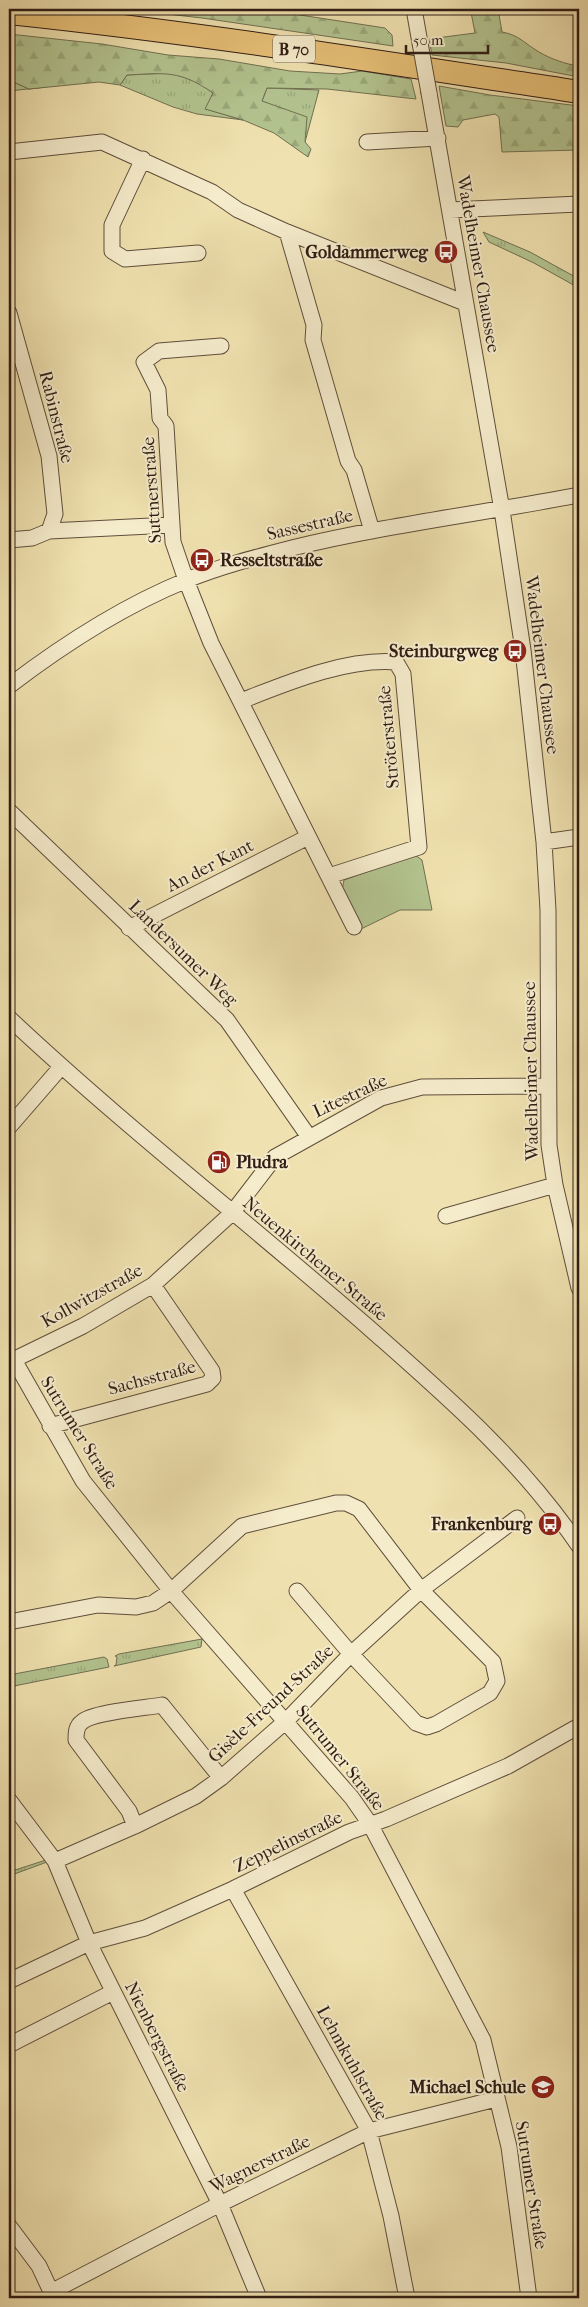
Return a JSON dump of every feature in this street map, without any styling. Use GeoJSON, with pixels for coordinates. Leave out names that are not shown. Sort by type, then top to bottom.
{"type":"FeatureCollection","features":[{"type":"Feature","properties":{"kind":"highway","name":"B 70"},"geometry":{"type":"LineString","coordinates":[[9,13],[95,22],[441,69],[579,92]]}},
{"type":"Feature","properties":{"kind":"street","name":"Wadelheimer Chaussee"},"geometry":{"type":"LineString","coordinates":[[414,9],[502,510],[522,645],[544,842],[548,910],[549,1145],[555,1185],[579,1288]]}},
{"type":"Feature","properties":{"kind":"street"},"geometry":{"type":"LineString","coordinates":[[366,142],[438,138]]}},
{"type":"Feature","properties":{"kind":"street"},"geometry":{"type":"LineString","coordinates":[[9,152],[102,142],[212,192],[238,210],[287,232],[465,303]]}},
{"type":"Feature","properties":{"kind":"street"},"geometry":{"type":"LineString","coordinates":[[142,159],[112,225],[112,252],[125,259],[198,253]]}},
{"type":"Feature","properties":{"kind":"street"},"geometry":{"type":"LineString","coordinates":[[450,210],[579,204]]}},
{"type":"Feature","properties":{"kind":"street"},"geometry":{"type":"LineString","coordinates":[[287,232],[314,326],[313,340],[348,461],[354,470],[372,531]]}},
{"type":"Feature","properties":{"kind":"street","name":"Rabinstraße"},"geometry":{"type":"LineString","coordinates":[[9,313],[49,456],[55,514],[49,531]]}},
{"type":"Feature","properties":{"kind":"street","name":"Suttnerstraße"},"geometry":{"type":"LineString","coordinates":[[186,580],[173,542],[166,426],[160,418],[158,390],[144,362],[159,351],[221,346]]}},
{"type":"Feature","properties":{"kind":"street"},"geometry":{"type":"LineString","coordinates":[[502,510],[579,495]]}},
{"type":"Feature","properties":{"kind":"street","name":"Sassestraße"},"geometry":{"type":"LineString","coordinates":[[9,686],[52,654],[103,622],[186,580],[244,560],[372,531],[502,510]]}},
{"type":"Feature","properties":{"kind":"street"},"geometry":{"type":"LineString","coordinates":[[9,540],[32,538],[49,531],[171,525]]}},
{"type":"Feature","properties":{"kind":"street"},"geometry":{"type":"LineString","coordinates":[[186,580],[211,643],[354,927]]}},
{"type":"Feature","properties":{"kind":"street","name":"Ströterstraße"},"geometry":{"type":"LineString","coordinates":[[241,701],[306,675],[379,660],[396,662],[402,674],[419,847],[329,876]]}},
{"type":"Feature","properties":{"kind":"street","name":"Landersumer Weg"},"geometry":{"type":"LineString","coordinates":[[10,815],[227,1020],[308,1137]]}},
{"type":"Feature","properties":{"kind":"street","name":"An der Kant"},"geometry":{"type":"LineString","coordinates":[[129,928],[308,837]]}},
{"type":"Feature","properties":{"kind":"street"},"geometry":{"type":"LineString","coordinates":[[544,842],[579,837]]}},
{"type":"Feature","properties":{"kind":"street","name":"Neuenkirchener Straße"},"geometry":{"type":"LineString","coordinates":[[9,1018],[61,1067],[232,1213],[308,1275],[493,1439],[525,1475],[579,1546]]}},
{"type":"Feature","properties":{"kind":"street"},"geometry":{"type":"LineString","coordinates":[[9,1127],[61,1067]]}},
{"type":"Feature","properties":{"kind":"street","name":"Litestraße"},"geometry":{"type":"LineString","coordinates":[[232,1213],[275,1156],[380,1098],[422,1086],[548,1086]]}},
{"type":"Feature","properties":{"kind":"street"},"geometry":{"type":"LineString","coordinates":[[446,1216],[555,1185]]}},
{"type":"Feature","properties":{"kind":"street","name":"Kollwitzstraße"},"geometry":{"type":"LineString","coordinates":[[11,1361],[83,1326],[153,1285],[232,1213]]}},
{"type":"Feature","properties":{"kind":"street","name":"Sachsstraße"},"geometry":{"type":"LineString","coordinates":[[50,1426],[207,1384],[213,1378],[212,1371],[153,1285]]}},
{"type":"Feature","properties":{"kind":"street","name":"Sutrumer Straße"},"geometry":{"type":"LineString","coordinates":[[11,1361],[83,1481],[172,1591],[352,1798],[370,1824],[483,2040],[509,2147],[529,2298]]}},
{"type":"Feature","properties":{"kind":"street"},"geometry":{"type":"LineString","coordinates":[[9,1622],[98,1604],[136,1607],[153,1603],[172,1591],[242,1526],[336,1503],[346,1503],[359,1510],[421,1590],[493,1662],[497,1681],[490,1693],[436,1724],[427,1727],[416,1723],[351,1654]]}},
{"type":"Feature","properties":{"kind":"street","name":"Gisèle-Freund-Straße"},"geometry":{"type":"LineString","coordinates":[[55,1861],[135,1826],[196,1796],[221,1778],[286,1721],[351,1654],[421,1590],[517,1518]]}},
{"type":"Feature","properties":{"kind":"street","name":"Gisèle-Freund-Straße"},"geometry":{"type":"LineString","coordinates":[[297,1591],[351,1654]]}},
{"type":"Feature","properties":{"kind":"street"},"geometry":{"type":"LineString","coordinates":[[135,1826],[129,1811],[76,1740],[76,1732],[81,1722],[93,1717],[162,1706],[221,1778]]}},
{"type":"Feature","properties":{"kind":"street","name":"Zeppelinstraße"},"geometry":{"type":"LineString","coordinates":[[9,1981],[89,1943],[145,1928],[233,1889],[349,1832],[508,1766],[579,1726]]}},
{"type":"Feature","properties":{"kind":"street","name":"Nienbergstraße"},"geometry":{"type":"LineString","coordinates":[[9,1800],[55,1861],[89,1943],[220,2204],[259,2298]]}},
{"type":"Feature","properties":{"kind":"street","name":"Lehmkuhlstraße"},"geometry":{"type":"LineString","coordinates":[[233,1889],[369,2131],[391,2216],[407,2298]]}},
{"type":"Feature","properties":{"kind":"street"},"geometry":{"type":"LineString","coordinates":[[9,2045],[113,1992]]}},
{"type":"Feature","properties":{"kind":"street","name":"Wagnerstraße"},"geometry":{"type":"LineString","coordinates":[[52,2295],[220,2204],[369,2131],[496,2099]]}},
{"type":"Feature","properties":{"kind":"street"},"geometry":{"type":"LineString","coordinates":[[9,2226],[39,2266],[52,2295]]}},
{"type":"Feature","properties":{"kind":"green space"},"geometry":{"type":"Polygon","coordinates":[[[123,9],[261,9],[385,28],[392,35],[393,46],[202,18],[123,9]]]}},
{"type":"Feature","properties":{"kind":"green space"},"geometry":{"type":"Polygon","coordinates":[[[476,9],[498,9],[502,32],[517,37],[548,57],[563,63],[579,66],[579,77],[506,63],[432,55],[429,39],[475,33],[471,12],[476,9]]]}},
{"type":"Feature","properties":{"kind":"green space"},"geometry":{"type":"Polygon","coordinates":[[[9,34],[102,44],[168,55],[219,59],[290,71],[340,74],[362,71],[411,79],[416,99],[327,89],[267,88],[262,101],[307,117],[305,142],[311,149],[308,157],[274,133],[243,120],[205,109],[213,93],[191,80],[181,77],[162,74],[127,75],[120,85],[99,82],[29,89],[9,80],[9,34]]]}},
{"type":"Feature","properties":{"kind":"green space"},"geometry":{"type":"Polygon","coordinates":[[[170,73],[196,81],[213,93],[206,109],[243,120],[197,114],[173,107],[120,85],[127,75],[170,73]]]}},
{"type":"Feature","properties":{"kind":"green space"},"geometry":{"type":"Polygon","coordinates":[[[9,80],[29,89],[9,91],[9,80]]]}},
{"type":"Feature","properties":{"kind":"green space"},"geometry":{"type":"Polygon","coordinates":[[[439,86],[490,95],[579,106],[579,150],[502,152],[499,117],[495,114],[463,120],[458,127],[446,126],[439,86]]]}},
{"type":"Feature","properties":{"kind":"green space"},"geometry":{"type":"Polygon","coordinates":[[[267,88],[319,90],[305,142],[276,107],[262,101],[267,88]]]}},
{"type":"Feature","properties":{"kind":"green space"},"geometry":{"type":"Polygon","coordinates":[[[483,232],[530,252],[579,279],[579,288],[534,263],[489,242],[483,232]]]}},
{"type":"Feature","properties":{"kind":"green space"},"geometry":{"type":"Polygon","coordinates":[[[415,855],[422,860],[432,910],[400,910],[361,929],[342,891],[344,880],[415,855]]]}},
{"type":"Feature","properties":{"kind":"green space"},"geometry":{"type":"Polygon","coordinates":[[[202,1639],[201,1647],[114,1666],[116,1665],[117,1657],[115,1656],[119,1654],[202,1639]]]}},
{"type":"Feature","properties":{"kind":"green space"},"geometry":{"type":"Polygon","coordinates":[[[104,1657],[107,1659],[109,1667],[9,1687],[9,1675],[104,1657]]]}},
{"type":"Feature","properties":{"kind":"green space"},"geometry":{"type":"Polygon","coordinates":[[[46,1860],[47,1862],[9,1876],[9,1872],[46,1860]]]}},
{"type":"Feature","properties":{"kind":"place","name":"Goldammerweg"},"geometry":{"type":"Point","coordinates":[446,252]}},
{"type":"Feature","properties":{"kind":"place","name":"Resseltstraße"},"geometry":{"type":"Point","coordinates":[202,560]}},
{"type":"Feature","properties":{"kind":"place","name":"Steinburgweg"},"geometry":{"type":"Point","coordinates":[515,651]}},
{"type":"Feature","properties":{"kind":"place","name":"Pludra"},"geometry":{"type":"Point","coordinates":[219,1162]}},
{"type":"Feature","properties":{"kind":"place","name":"Frankenburg"},"geometry":{"type":"Point","coordinates":[550,1524]}},
{"type":"Feature","properties":{"kind":"place","name":"Michael Schule"},"geometry":{"type":"Point","coordinates":[543,2087]}}]}
